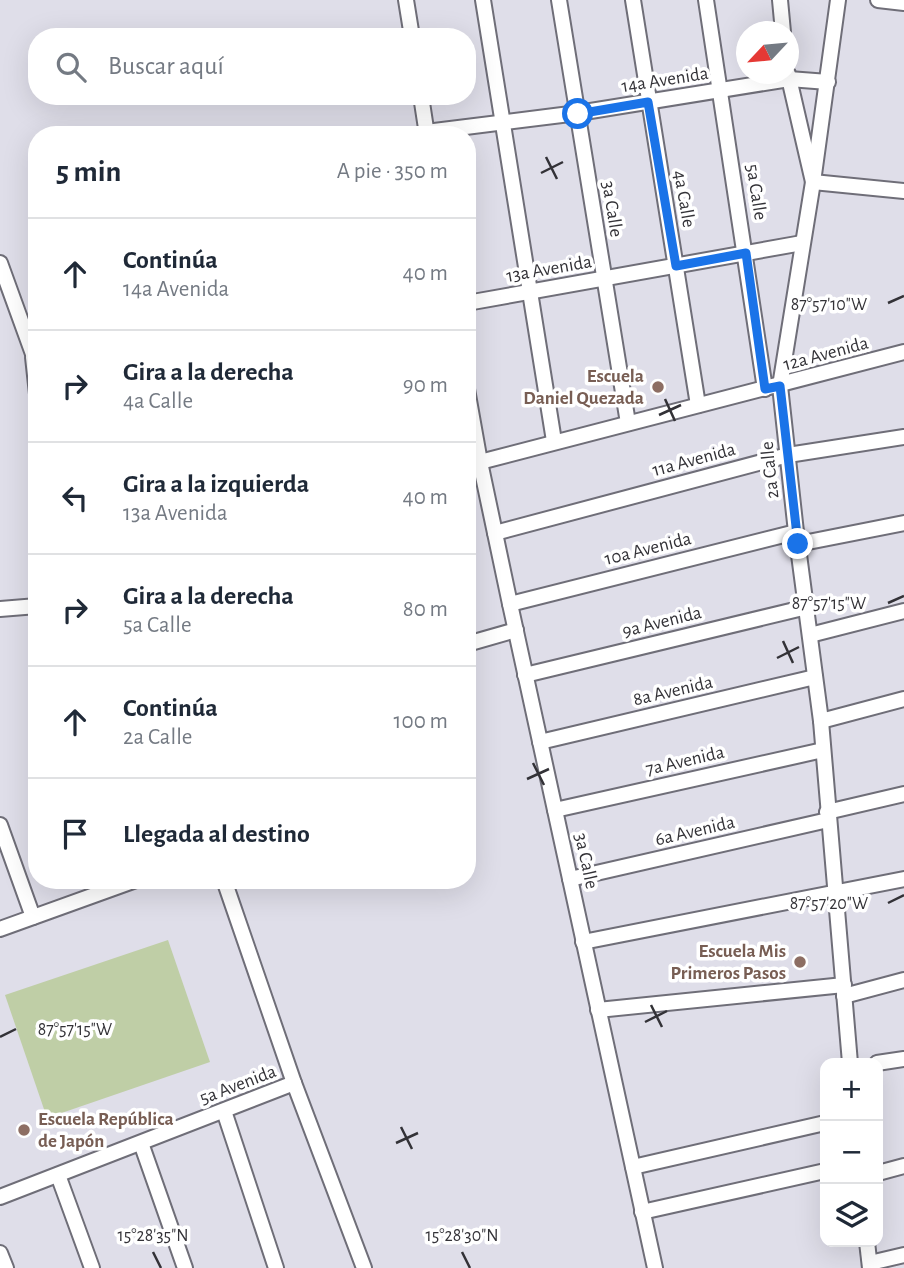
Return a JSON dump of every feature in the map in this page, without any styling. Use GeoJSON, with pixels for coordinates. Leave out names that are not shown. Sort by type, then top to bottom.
{"type":"FeatureCollection","features":[{"type":"Feature","properties":{"kind":"street"},"geometry":{"type":"LineString","coordinates":[[406,0],[411,28]]}},
{"type":"Feature","properties":{"kind":"street"},"geometry":{"type":"LineString","coordinates":[[483,0],[554,441]]}},
{"type":"Feature","properties":{"kind":"street","name":"3a Calle"},"geometry":{"type":"LineString","coordinates":[[559,0],[628,423]]}},
{"type":"Feature","properties":{"kind":"street","name":"4a Calle"},"geometry":{"type":"LineString","coordinates":[[633,0],[698,405]]}},
{"type":"Feature","properties":{"kind":"street","name":"5a Calle"},"geometry":{"type":"LineString","coordinates":[[706,0],[765,389]]}},
{"type":"Feature","properties":{"kind":"street"},"geometry":{"type":"LineString","coordinates":[[780,0],[782,21]]}},
{"type":"Feature","properties":{"kind":"street","name":"2a Calle"},"geometry":{"type":"LineString","coordinates":[[838,0],[813,182],[780,386],[821,721],[850,1058]]}},
{"type":"Feature","properties":{"kind":"street"},"geometry":{"type":"LineString","coordinates":[[878,0],[904,3]]}},
{"type":"Feature","properties":{"kind":"street","name":"14a Avenida"},"geometry":{"type":"LineString","coordinates":[[799,78],[828,82]]}},
{"type":"Feature","properties":{"kind":"street","name":"14a Avenida"},"geometry":{"type":"LineString","coordinates":[[476,127],[578,114],[750,84]]}},
{"type":"Feature","properties":{"kind":"street"},"geometry":{"type":"LineString","coordinates":[[790,84],[813,182],[904,191]]}},
{"type":"Feature","properties":{"kind":"street"},"geometry":{"type":"LineString","coordinates":[[422,105],[426,126]]}},
{"type":"Feature","properties":{"kind":"street","name":"13a Avenida"},"geometry":{"type":"LineString","coordinates":[[476,301],[802,243]]}},
{"type":"Feature","properties":{"kind":"street"},"geometry":{"type":"LineString","coordinates":[[0,263],[28,340]]}},
{"type":"Feature","properties":{"kind":"street","name":"12a Avenida"},"geometry":{"type":"LineString","coordinates":[[480,462],[904,352]]}},
{"type":"Feature","properties":{"kind":"street","name":"11a Avenida"},"geometry":{"type":"LineString","coordinates":[[495,533],[788,456],[904,437]]}},
{"type":"Feature","properties":{"kind":"street","name":"3a Calle"},"geometry":{"type":"LineString","coordinates":[[476,440],[655,1268]]}},
{"type":"Feature","properties":{"kind":"street","name":"10a Avenida"},"geometry":{"type":"LineString","coordinates":[[510,604],[797,538],[904,523]]}},
{"type":"Feature","properties":{"kind":"street"},"geometry":{"type":"LineString","coordinates":[[0,609],[28,607]]}},
{"type":"Feature","properties":{"kind":"street","name":"9a Avenida"},"geometry":{"type":"LineString","coordinates":[[526,675],[807,607]]}},
{"type":"Feature","properties":{"kind":"street"},"geometry":{"type":"LineString","coordinates":[[810,635],[904,611]]}},
{"type":"Feature","properties":{"kind":"street"},"geometry":{"type":"LineString","coordinates":[[476,642],[516,631]]}},
{"type":"Feature","properties":{"kind":"street","name":"8a Avenida"},"geometry":{"type":"LineString","coordinates":[[540,742],[815,677]]}},
{"type":"Feature","properties":{"kind":"street"},"geometry":{"type":"LineString","coordinates":[[821,721],[904,699]]}},
{"type":"Feature","properties":{"kind":"street","name":"7a Avenida"},"geometry":{"type":"LineString","coordinates":[[555,810],[823,750]]}},
{"type":"Feature","properties":{"kind":"street"},"geometry":{"type":"LineString","coordinates":[[827,816],[904,794]]}},
{"type":"Feature","properties":{"kind":"street","name":"6a Avenida"},"geometry":{"type":"LineString","coordinates":[[570,879],[827,816]]}},
{"type":"Feature","properties":{"kind":"street"},"geometry":{"type":"LineString","coordinates":[[0,825],[33,917]]}},
{"type":"Feature","properties":{"kind":"street"},"geometry":{"type":"LineString","coordinates":[[583,942],[904,879]]}},
{"type":"Feature","properties":{"kind":"street"},"geometry":{"type":"LineString","coordinates":[[0,929],[99,889]]}},
{"type":"Feature","properties":{"kind":"street"},"geometry":{"type":"LineString","coordinates":[[227,889],[294,1083],[364,1268]]}},
{"type":"Feature","properties":{"kind":"street"},"geometry":{"type":"LineString","coordinates":[[598,1010],[844,990],[904,980]]}},
{"type":"Feature","properties":{"kind":"street"},"geometry":{"type":"LineString","coordinates":[[883,1062],[904,1059]]}},
{"type":"Feature","properties":{"kind":"street","name":"5a Avenida"},"geometry":{"type":"LineString","coordinates":[[0,1197],[294,1083]]}},
{"type":"Feature","properties":{"kind":"street"},"geometry":{"type":"LineString","coordinates":[[224,1111],[276,1268]]}},
{"type":"Feature","properties":{"kind":"street"},"geometry":{"type":"LineString","coordinates":[[633,1167],[820,1124]]}},
{"type":"Feature","properties":{"kind":"street"},"geometry":{"type":"LineString","coordinates":[[141,1143],[185,1268]]}},
{"type":"Feature","properties":{"kind":"street"},"geometry":{"type":"LineString","coordinates":[[883,1172],[904,1166]]}},
{"type":"Feature","properties":{"kind":"street"},"geometry":{"type":"LineString","coordinates":[[642,1212],[820,1172]]}},
{"type":"Feature","properties":{"kind":"street"},"geometry":{"type":"LineString","coordinates":[[58,1175],[92,1268]]}},
{"type":"Feature","properties":{"kind":"street"},"geometry":{"type":"LineString","coordinates":[[868,1247],[870,1266],[904,1255]]}},
{"type":"Feature","properties":{"kind":"street"},"geometry":{"type":"LineString","coordinates":[[0,1253],[5,1268]]}},
{"type":"Feature","properties":{"kind":"green space"},"geometry":{"type":"Polygon","coordinates":[[[168,940],[210,1062],[47,1118],[5,995],[168,940]]]}},
{"type":"Feature","properties":{"kind":"place","name":"Escuela Daniel Quezada"},"geometry":{"type":"Point","coordinates":[658,387]}},
{"type":"Feature","properties":{"kind":"place","name":"Escuela Mis Primeros Pasos"},"geometry":{"type":"Point","coordinates":[800,962]}},
{"type":"Feature","properties":{"kind":"place","name":"Escuela República de Japón"},"geometry":{"type":"Point","coordinates":[24,1130]}},
{"type":"Feature","properties":{"kind":"route"},"geometry":{"type":"LineString","coordinates":[[578,114],[648,102],[676,266],[746,253],[765,389],[780,386],[798,544]]}}]}
